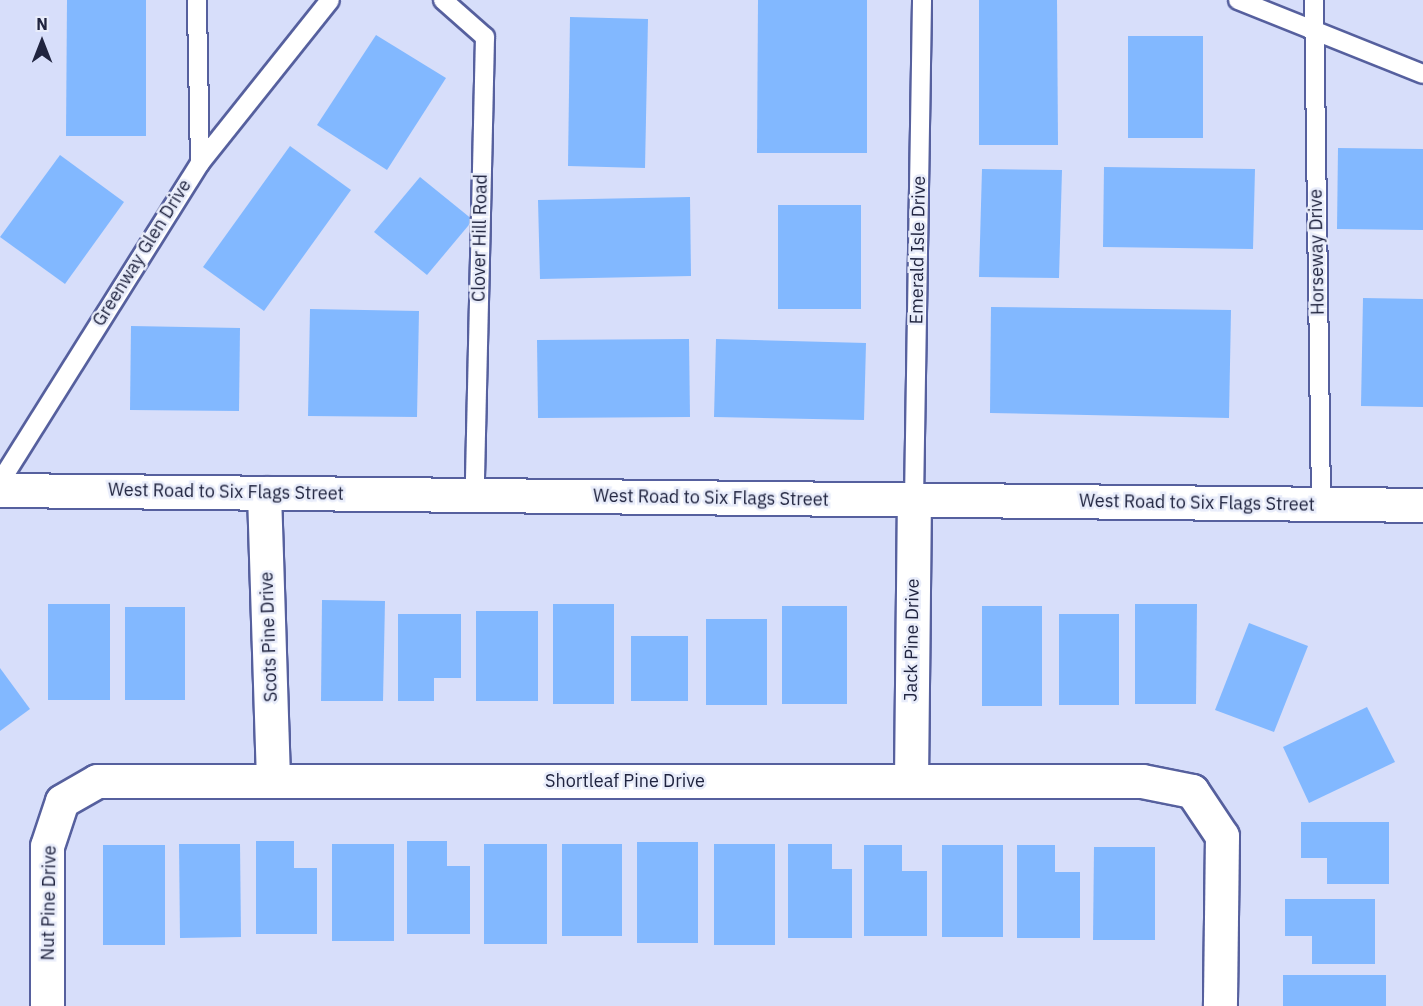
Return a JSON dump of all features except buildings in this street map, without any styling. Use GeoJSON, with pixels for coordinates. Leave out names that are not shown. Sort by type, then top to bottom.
{"type":"FeatureCollection","features":[{"type":"Feature","properties":{"kind":"street","name":"West Road to Six Flags Street"},"geometry":{"type":"LineString","coordinates":[[0,490],[1423,505]]}},
{"type":"Feature","properties":{"kind":"street","name":"Scots Pine Drive"},"geometry":{"type":"LineString","coordinates":[[264,493],[273,781]]}},
{"type":"Feature","properties":{"kind":"street","name":"Jack Pine Drive"},"geometry":{"type":"LineString","coordinates":[[911,781],[914,500]]}},
{"type":"Feature","properties":{"kind":"street","name":"Shortleaf Pine Drive"},"geometry":{"type":"LineString","coordinates":[[62,801],[97,781],[1142,781],[1192,791],[1222,836],[1220,1006]]}},
{"type":"Feature","properties":{"kind":"street","name":"Nut Pine Drive"},"geometry":{"type":"LineString","coordinates":[[47,1006],[47,846],[62,801]]}},
{"type":"Feature","properties":{"kind":"lane","name":"Greenway Glen Drive"},"geometry":{"type":"LineString","coordinates":[[0,482],[200,162],[197,0]]}},
{"type":"Feature","properties":{"kind":"lane"},"geometry":{"type":"LineString","coordinates":[[200,162],[330,0]]}},
{"type":"Feature","properties":{"kind":"lane","name":"Clover Hill Road"},"geometry":{"type":"LineString","coordinates":[[443,0],[485,37],[475,495]]}},
{"type":"Feature","properties":{"kind":"lane","name":"Emerald Isle Drive"},"geometry":{"type":"LineString","coordinates":[[914,500],[922,0]]}},
{"type":"Feature","properties":{"kind":"lane"},"geometry":{"type":"LineString","coordinates":[[1238,0],[1423,74]]}},
{"type":"Feature","properties":{"kind":"lane","name":"Horseway Drive"},"geometry":{"type":"LineString","coordinates":[[1314,0],[1321,504]]}}]}
